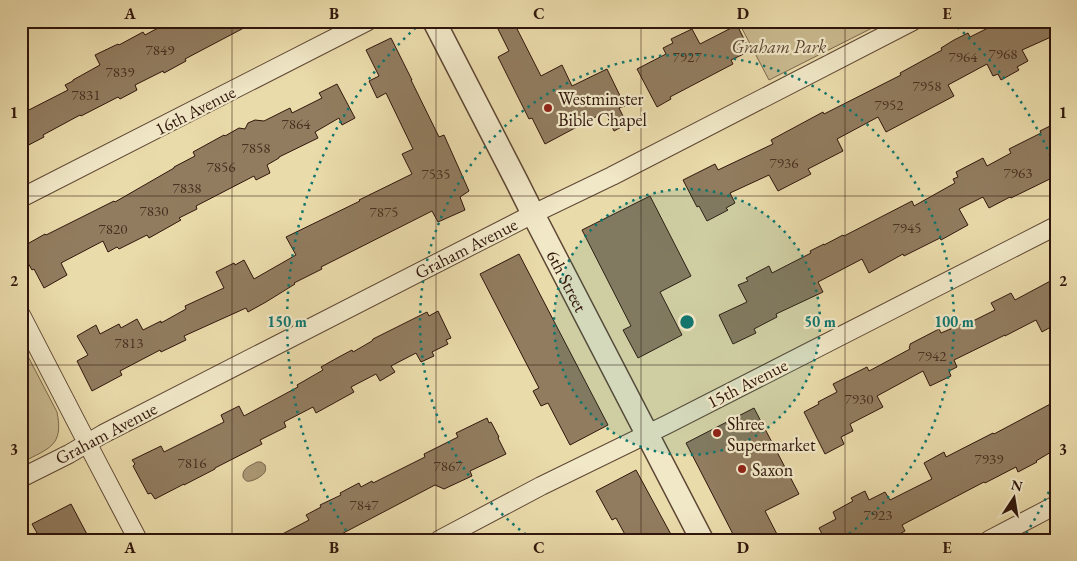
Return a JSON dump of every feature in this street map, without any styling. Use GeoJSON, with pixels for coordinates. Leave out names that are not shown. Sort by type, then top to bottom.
{"type":"FeatureCollection","features":[{"type":"Feature","properties":{"kind":"street","name":"16th Avenue"},"geometry":{"type":"LineString","coordinates":[[21,198],[368,21]]}},
{"type":"Feature","properties":{"kind":"street","name":"6th Street"},"geometry":{"type":"LineString","coordinates":[[434,21],[702,540]]}},
{"type":"Feature","properties":{"kind":"street","name":"Graham Avenue"},"geometry":{"type":"LineString","coordinates":[[21,478],[69,454],[87,442],[913,21]]}},
{"type":"Feature","properties":{"kind":"street","name":"15th Avenue"},"geometry":{"type":"LineString","coordinates":[[438,540],[1056,226]]}},
{"type":"Feature","properties":{"kind":"street"},"geometry":{"type":"LineString","coordinates":[[21,315],[138,540]]}},
{"type":"Feature","properties":{"kind":"street"},"geometry":{"type":"LineString","coordinates":[[989,540],[1056,506]]}},
{"type":"Feature","properties":{"kind":"green space","name":"Graham Park"},"geometry":{"type":"Polygon","coordinates":[[[738,21],[886,21],[769,80],[738,21]]]}},
{"type":"Feature","properties":{"kind":"green space"},"geometry":{"type":"Polygon","coordinates":[[[21,343],[57,412],[59,423],[56,439],[52,444],[47,449],[23,462],[21,459],[21,343]]]}},
{"type":"Feature","properties":{"kind":"shaded area"},"geometry":{"type":"Polygon","coordinates":[[[257,462],[265,465],[264,473],[254,480],[246,481],[243,477],[244,471],[257,462]]]}},
{"type":"Feature","properties":{"kind":"building"},"geometry":{"type":"Polygon","coordinates":[[[171,21],[257,21],[185,59],[186,61],[164,73],[163,71],[135,85],[137,90],[80,115],[21,149],[21,114],[68,90],[65,85],[100,65],[95,55],[143,32],[145,35],[171,21]]]}},
{"type":"Feature","properties":{"kind":"building"},"geometry":{"type":"Polygon","coordinates":[[[494,21],[513,21],[541,76],[562,65],[572,86],[607,69],[625,106],[619,108],[627,124],[614,131],[605,112],[545,144],[532,118],[529,119],[498,57],[509,51],[494,21]]]}},
{"type":"Feature","properties":{"kind":"building"},"geometry":{"type":"Polygon","coordinates":[[[1002,21],[1047,21],[1053,34],[1050,35],[1051,37],[1022,50],[1028,61],[1017,67],[1019,70],[1001,80],[998,74],[993,76],[987,64],[948,85],[954,96],[886,132],[878,117],[837,139],[843,151],[808,169],[811,174],[778,191],[769,175],[730,193],[735,203],[726,208],[728,210],[707,221],[699,206],[697,207],[683,180],[715,164],[718,170],[773,144],[771,140],[823,112],[824,114],[901,75],[900,73],[942,50],[941,48],[954,40],[968,33],[970,37],[1002,21]]]}},
{"type":"Feature","properties":{"kind":"building"},"geometry":{"type":"Polygon","coordinates":[[[737,25],[750,51],[731,60],[733,64],[670,97],[671,99],[657,107],[637,69],[666,54],[663,48],[673,43],[671,39],[692,29],[700,44],[737,25]]]}},
{"type":"Feature","properties":{"kind":"building"},"geometry":{"type":"Polygon","coordinates":[[[391,38],[439,137],[444,135],[469,191],[460,197],[465,210],[438,222],[432,211],[321,267],[322,269],[294,283],[248,312],[246,308],[184,336],[186,340],[161,352],[160,350],[120,371],[122,375],[92,391],[77,361],[88,355],[77,336],[96,325],[100,334],[119,324],[121,328],[137,319],[143,330],[161,321],[161,323],[186,309],[185,306],[224,288],[216,272],[234,263],[235,265],[244,260],[254,279],[296,255],[286,237],[412,174],[402,154],[413,149],[386,93],[377,98],[369,81],[379,76],[366,50],[391,38]]]}},
{"type":"Feature","properties":{"kind":"building"},"geometry":{"type":"Polygon","coordinates":[[[337,84],[355,118],[342,125],[339,118],[315,132],[318,138],[267,165],[270,173],[256,180],[254,176],[196,206],[197,209],[179,218],[181,220],[149,238],[147,235],[119,249],[117,247],[108,252],[103,241],[61,263],[67,275],[44,288],[34,269],[32,270],[24,256],[26,255],[22,247],[45,234],[115,202],[195,156],[193,152],[224,135],[239,128],[245,129],[248,123],[255,120],[264,121],[290,108],[292,113],[322,98],[319,93],[337,84]]]}},
{"type":"Feature","properties":{"kind":"building"},"geometry":{"type":"Polygon","coordinates":[[[1056,123],[1056,176],[989,208],[983,197],[959,209],[968,225],[941,240],[940,238],[904,256],[903,254],[869,273],[862,259],[818,282],[823,292],[776,314],[777,317],[754,329],[756,333],[733,344],[719,315],[747,302],[738,285],[748,281],[746,278],[769,266],[772,273],[811,253],[810,251],[912,201],[914,206],[955,183],[953,179],[958,177],[956,172],[983,158],[987,166],[1011,153],[1009,149],[1056,123]]]}},
{"type":"Feature","properties":{"kind":"building"},"geometry":{"type":"Polygon","coordinates":[[[650,196],[691,276],[660,292],[682,335],[638,358],[623,330],[631,326],[582,230],[650,196]]]}},
{"type":"Feature","properties":{"kind":"building"},"geometry":{"type":"Polygon","coordinates":[[[519,254],[608,425],[570,445],[548,403],[541,406],[533,391],[539,388],[480,274],[519,254]]]}},
{"type":"Feature","properties":{"kind":"building"},"geometry":{"type":"Polygon","coordinates":[[[1056,278],[1056,324],[1042,332],[1036,320],[954,360],[957,367],[949,371],[951,376],[930,386],[923,371],[877,396],[883,407],[850,424],[853,431],[841,437],[844,444],[825,454],[804,412],[837,392],[833,384],[867,367],[869,371],[910,349],[910,344],[939,329],[941,333],[962,324],[963,326],[995,310],[991,303],[1011,293],[1015,300],[1056,278]]]}},
{"type":"Feature","properties":{"kind":"building"},"geometry":{"type":"Polygon","coordinates":[[[438,311],[451,338],[446,340],[448,344],[432,352],[434,356],[421,362],[416,353],[391,366],[395,372],[380,381],[376,374],[351,387],[354,392],[316,413],[313,407],[284,422],[286,427],[260,440],[262,444],[215,469],[155,499],[151,493],[148,494],[133,466],[135,464],[132,460],[161,446],[164,452],[224,422],[221,415],[239,406],[244,416],[298,387],[297,385],[323,370],[321,367],[337,358],[352,350],[353,352],[373,339],[427,312],[429,316],[438,311]]]}},
{"type":"Feature","properties":{"kind":"building"},"geometry":{"type":"Polygon","coordinates":[[[1056,401],[1056,449],[1037,462],[1018,472],[1016,467],[984,482],[902,525],[905,531],[888,540],[825,540],[819,528],[836,519],[833,512],[853,501],[851,498],[865,491],[869,500],[885,492],[890,500],[932,479],[924,463],[944,452],[946,457],[1056,401]]]}},
{"type":"Feature","properties":{"kind":"building","name":"Saxon"},"geometry":{"type":"Polygon","coordinates":[[[754,408],[799,494],[765,511],[780,540],[736,540],[686,443],[754,408]]]}},
{"type":"Feature","properties":{"kind":"building"},"geometry":{"type":"Polygon","coordinates":[[[487,418],[499,437],[506,454],[470,471],[472,476],[444,489],[435,485],[330,540],[271,540],[309,520],[306,515],[321,507],[320,505],[341,495],[340,493],[359,483],[361,487],[372,481],[373,483],[425,457],[424,454],[458,437],[456,433],[487,418]]]}},
{"type":"Feature","properties":{"kind":"building"},"geometry":{"type":"Polygon","coordinates":[[[636,470],[674,540],[628,540],[616,518],[612,520],[596,491],[636,470]]]}},
{"type":"Feature","properties":{"kind":"building"},"geometry":{"type":"Polygon","coordinates":[[[71,504],[90,540],[41,540],[32,524],[71,504]]]}},
{"type":"Feature","properties":{"kind":"place","name":"Westminster Bible Chapel"},"geometry":{"type":"Point","coordinates":[548,108]}},
{"type":"Feature","properties":{"kind":"place","name":"Shree Supermarket"},"geometry":{"type":"Point","coordinates":[717,433]}},
{"type":"Feature","properties":{"kind":"place","name":"Saxon"},"geometry":{"type":"Point","coordinates":[742,469]}}]}
